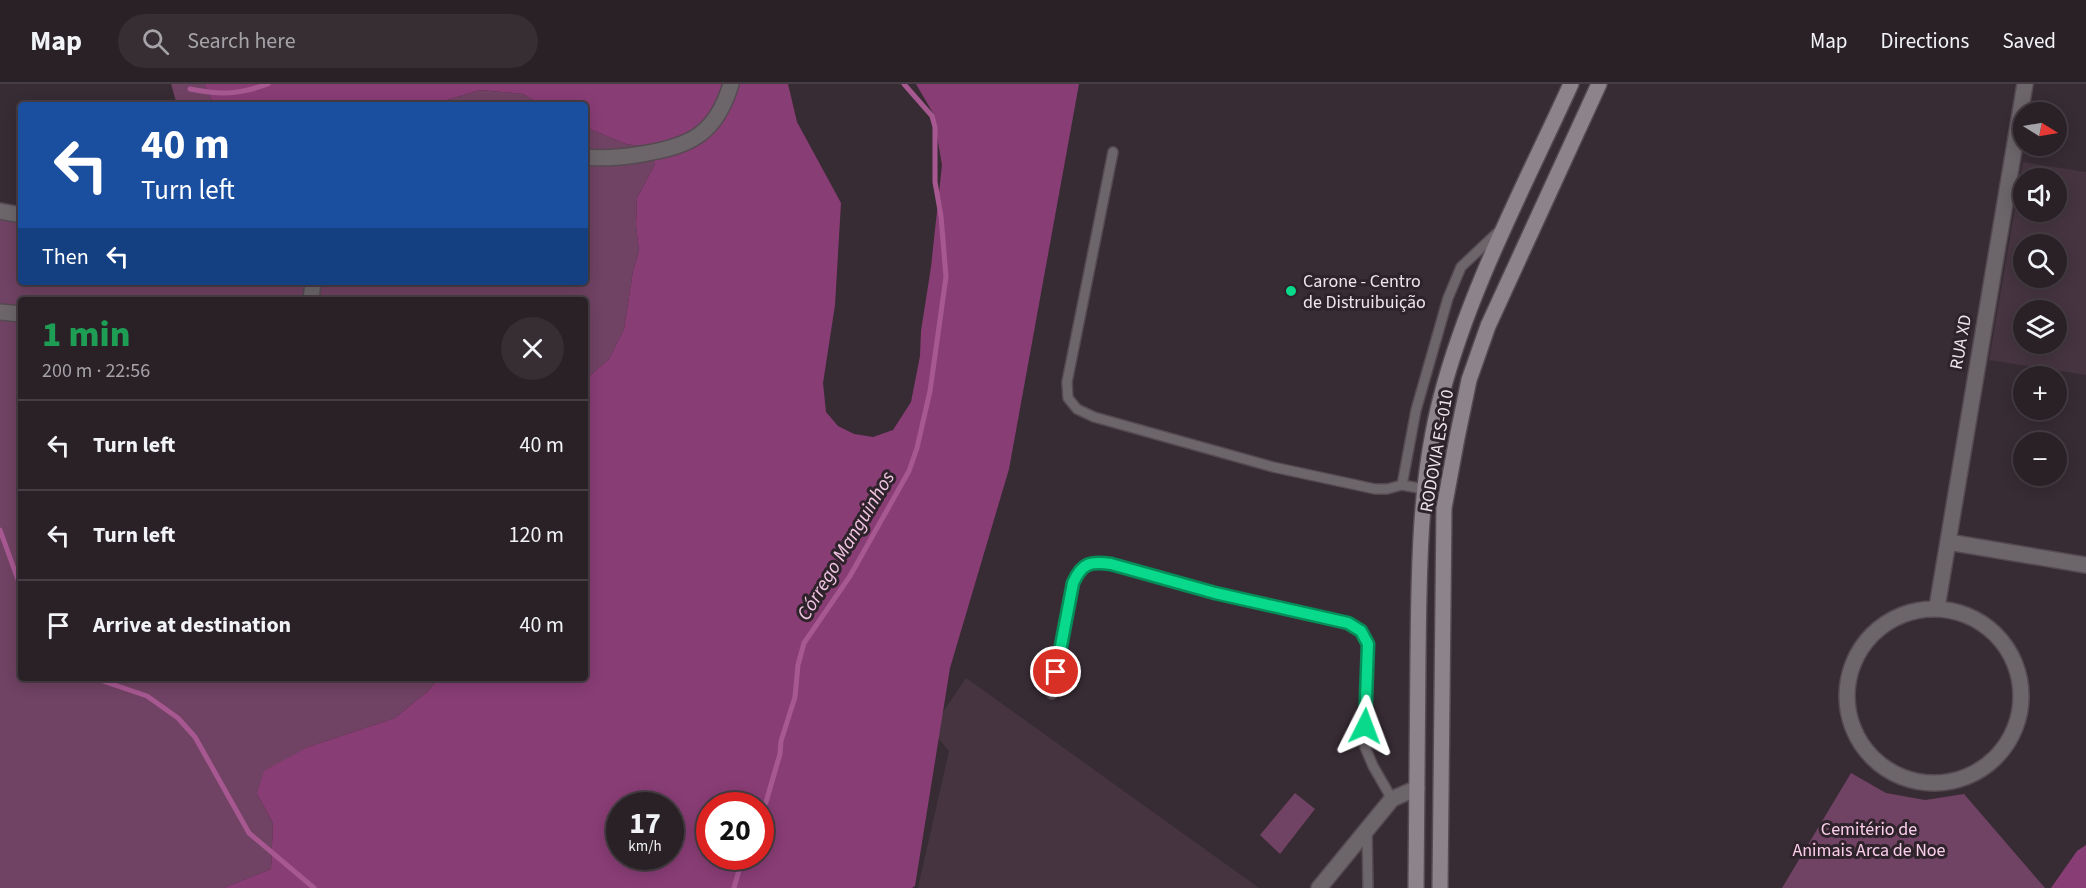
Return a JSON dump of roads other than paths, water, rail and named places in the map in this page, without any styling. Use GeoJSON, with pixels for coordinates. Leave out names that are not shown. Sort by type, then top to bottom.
{"type":"FeatureCollection","features":[{"type":"Feature","properties":{"kind":"main road","name":"RODOVIA ES-010"},"geometry":{"type":"LineString","coordinates":[[1416,888],[1419,568],[1424,489],[1431,437],[1450,362],[1470,307],[1571,84]]}},
{"type":"Feature","properties":{"kind":"main road","name":"RODOVIA ES-010"},"geometry":{"type":"LineString","coordinates":[[1440,888],[1444,508],[1457,438],[1469,380],[1488,326],[1599,84]]}},
{"type":"Feature","properties":{"kind":"street"},"geometry":{"type":"LineString","coordinates":[[588,157],[633,156],[684,145],[720,114],[731,84]]}},
{"type":"Feature","properties":{"kind":"street","name":"RUA XD"},"geometry":{"type":"LineString","coordinates":[[1937,607],[2025,84]]}},
{"type":"Feature","properties":{"kind":"street"},"geometry":{"type":"LineString","coordinates":[[0,211],[18,214]]}},
{"type":"Feature","properties":{"kind":"street"},"geometry":{"type":"LineString","coordinates":[[0,312],[18,314]]}},
{"type":"Feature","properties":{"kind":"street"},"geometry":{"type":"LineString","coordinates":[[1948,542],[2086,565]]}},
{"type":"Feature","properties":{"kind":"street"},"geometry":{"type":"LineString","coordinates":[[1937,607],[1975,617],[2004,643],[2020,679],[2019,718],[2001,753],[1970,777],[1931,784],[1893,774],[1863,749],[1847,713],[1848,673],[1867,638],[1898,615],[1937,607]]}},
{"type":"Feature","properties":{"kind":"street"},"geometry":{"type":"LineString","coordinates":[[1319,888],[1392,799],[1417,788]]}},
{"type":"Feature","properties":{"kind":"lane"},"geometry":{"type":"LineString","coordinates":[[1113,152],[1067,382],[1068,398],[1077,409],[1094,417],[1136,430],[1273,467],[1375,489],[1402,485],[1424,489]]}},
{"type":"Feature","properties":{"kind":"lane"},"geometry":{"type":"LineString","coordinates":[[1402,485],[1416,410],[1441,320],[1458,272],[1507,224]]}},
{"type":"Feature","properties":{"kind":"lane"},"geometry":{"type":"LineString","coordinates":[[1052,694],[1073,583],[1079,570],[1094,561],[1215,593],[1348,623],[1361,631],[1368,644],[1365,747],[1392,799]]}},
{"type":"Feature","properties":{"kind":"lane"},"geometry":{"type":"LineString","coordinates":[[1367,830],[1368,888]]}},
{"type":"Feature","properties":{"kind":"waterway"},"geometry":{"type":"LineString","coordinates":[[190,89],[229,93],[268,84]]}},
{"type":"Feature","properties":{"kind":"waterway","name":"Córrego Manguinhos"},"geometry":{"type":"LineString","coordinates":[[769,792],[780,754],[781,741],[795,697],[798,665],[804,643],[850,576],[909,471],[917,448],[930,391],[946,277],[941,216],[935,182],[935,127],[932,116],[904,84]]}},
{"type":"Feature","properties":{"kind":"waterway"},"geometry":{"type":"LineString","coordinates":[[0,530],[18,580]]}},
{"type":"Feature","properties":{"kind":"waterway"},"geometry":{"type":"LineString","coordinates":[[103,681],[147,696],[178,718],[195,737],[249,833],[314,888]]}},
{"type":"Feature","properties":{"kind":"waterway","name":"Córrego Manguinhos"},"geometry":{"type":"LineString","coordinates":[[734,888],[739,870]]}},
{"type":"Feature","properties":{"kind":"place","name":"Carone - Centro de Distruibuição"},"geometry":{"type":"Point","coordinates":[1291,291]}},
{"type":"Feature","properties":{"kind":"park label","name":"Cemitério de Animais Arca de Noe"},"geometry":{"type":"Point","coordinates":[1869,840]}}]}
